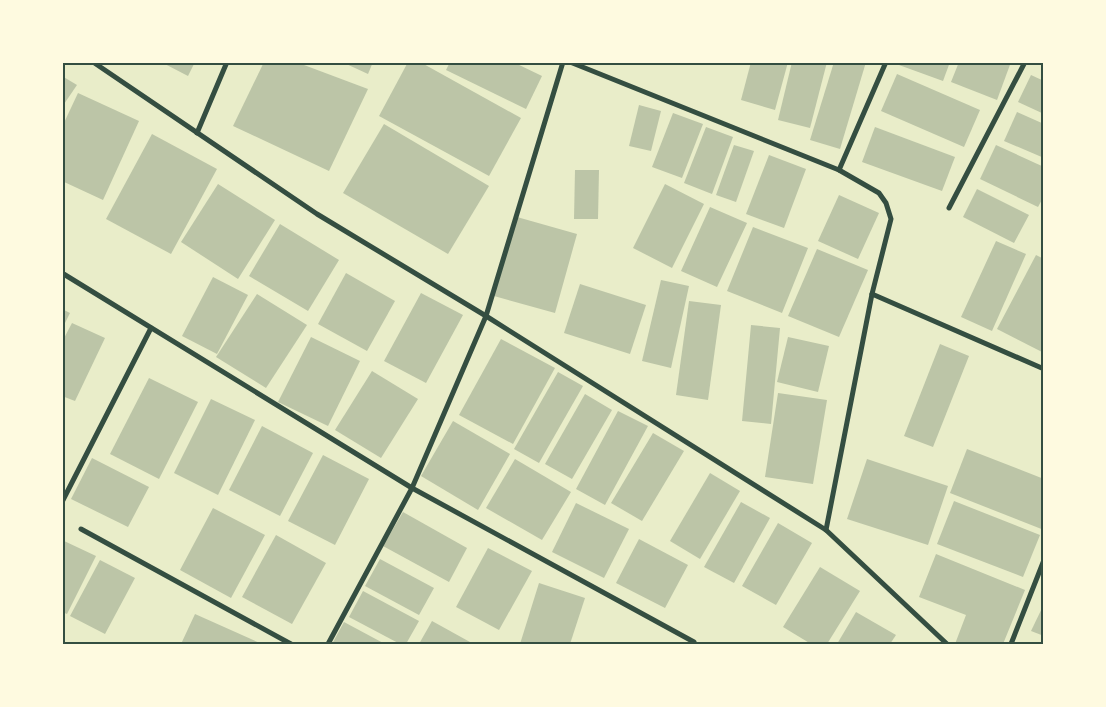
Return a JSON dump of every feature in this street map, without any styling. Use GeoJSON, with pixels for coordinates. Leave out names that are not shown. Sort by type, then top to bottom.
{"type":"FeatureCollection","features":[{"type":"Feature","properties":{"kind":"street"},"geometry":{"type":"LineString","coordinates":[[93,62],[317,214],[486,316],[826,530],[948,644]]}},
{"type":"Feature","properties":{"kind":"street"},"geometry":{"type":"LineString","coordinates":[[197,133],[227,62]]}},
{"type":"Feature","properties":{"kind":"street"},"geometry":{"type":"LineString","coordinates":[[328,644],[412,488],[486,316],[562,62]]}},
{"type":"Feature","properties":{"kind":"street"},"geometry":{"type":"LineString","coordinates":[[570,62],[839,170],[879,193],[886,203],[891,219],[872,294],[826,530]]}},
{"type":"Feature","properties":{"kind":"street"},"geometry":{"type":"LineString","coordinates":[[839,170],[886,62]]}},
{"type":"Feature","properties":{"kind":"street"},"geometry":{"type":"LineString","coordinates":[[949,208],[1025,62]]}},
{"type":"Feature","properties":{"kind":"street"},"geometry":{"type":"LineString","coordinates":[[62,273],[412,488],[694,642]]}},
{"type":"Feature","properties":{"kind":"street"},"geometry":{"type":"LineString","coordinates":[[872,294],[1044,369]]}},
{"type":"Feature","properties":{"kind":"street"},"geometry":{"type":"LineString","coordinates":[[62,502],[151,328]]}},
{"type":"Feature","properties":{"kind":"street"},"geometry":{"type":"LineString","coordinates":[[81,529],[291,644]]}},
{"type":"Feature","properties":{"kind":"street"},"geometry":{"type":"LineString","coordinates":[[1011,644],[1044,560]]}},
{"type":"Feature","properties":{"kind":"building"},"geometry":{"type":"Polygon","coordinates":[[[161,62],[195,62],[188,76],[161,62]]]}},
{"type":"Feature","properties":{"kind":"building"},"geometry":{"type":"Polygon","coordinates":[[[264,62],[296,62],[368,89],[329,171],[233,126],[264,62]]]}},
{"type":"Feature","properties":{"kind":"building"},"geometry":{"type":"Polygon","coordinates":[[[342,62],[373,62],[368,74],[342,62]]]}},
{"type":"Feature","properties":{"kind":"building"},"geometry":{"type":"Polygon","coordinates":[[[408,62],[420,62],[521,118],[489,176],[379,116],[408,62]]]}},
{"type":"Feature","properties":{"kind":"building"},"geometry":{"type":"Polygon","coordinates":[[[450,62],[513,62],[542,76],[526,109],[446,70],[450,62]]]}},
{"type":"Feature","properties":{"kind":"building"},"geometry":{"type":"Polygon","coordinates":[[[751,62],[788,62],[775,110],[741,100],[751,62]]]}},
{"type":"Feature","properties":{"kind":"building"},"geometry":{"type":"Polygon","coordinates":[[[792,62],[827,62],[810,128],[778,120],[792,62]]]}},
{"type":"Feature","properties":{"kind":"building"},"geometry":{"type":"Polygon","coordinates":[[[834,62],[866,62],[840,149],[810,140],[834,62]]]}},
{"type":"Feature","properties":{"kind":"building"},"geometry":{"type":"Polygon","coordinates":[[[900,62],[950,62],[943,81],[899,65],[900,62]]]}},
{"type":"Feature","properties":{"kind":"building"},"geometry":{"type":"Polygon","coordinates":[[[959,62],[1011,62],[997,100],[951,82],[959,62]]]}},
{"type":"Feature","properties":{"kind":"building"},"geometry":{"type":"Polygon","coordinates":[[[897,74],[980,110],[964,147],[881,111],[897,74]]]}},
{"type":"Feature","properties":{"kind":"building"},"geometry":{"type":"Polygon","coordinates":[[[1031,75],[1044,81],[1044,114],[1018,102],[1031,75]]]}},
{"type":"Feature","properties":{"kind":"building"},"geometry":{"type":"Polygon","coordinates":[[[62,76],[77,85],[62,107],[62,76]]]}},
{"type":"Feature","properties":{"kind":"building"},"geometry":{"type":"Polygon","coordinates":[[[78,93],[139,121],[103,200],[62,181],[62,127],[78,93]]]}},
{"type":"Feature","properties":{"kind":"building"},"geometry":{"type":"Polygon","coordinates":[[[639,105],[661,111],[651,151],[629,146],[639,105]]]}},
{"type":"Feature","properties":{"kind":"building"},"geometry":{"type":"Polygon","coordinates":[[[1017,112],[1044,124],[1044,158],[1004,141],[1017,112]]]}},
{"type":"Feature","properties":{"kind":"building"},"geometry":{"type":"Polygon","coordinates":[[[673,113],[703,124],[682,178],[652,167],[673,113]]]}},
{"type":"Feature","properties":{"kind":"building"},"geometry":{"type":"Polygon","coordinates":[[[384,124],[489,186],[448,254],[343,193],[384,124]]]}},
{"type":"Feature","properties":{"kind":"building"},"geometry":{"type":"Polygon","coordinates":[[[706,127],[733,137],[712,194],[684,183],[706,127]]]}},
{"type":"Feature","properties":{"kind":"building"},"geometry":{"type":"Polygon","coordinates":[[[875,127],[955,157],[942,191],[862,162],[875,127]]]}},
{"type":"Feature","properties":{"kind":"building"},"geometry":{"type":"Polygon","coordinates":[[[152,134],[217,169],[171,254],[106,219],[152,134]]]}},
{"type":"Feature","properties":{"kind":"building"},"geometry":{"type":"Polygon","coordinates":[[[734,145],[754,151],[736,202],[716,195],[734,145]]]}},
{"type":"Feature","properties":{"kind":"building"},"geometry":{"type":"Polygon","coordinates":[[[996,145],[1044,167],[1044,196],[1038,207],[980,179],[996,145]]]}},
{"type":"Feature","properties":{"kind":"building"},"geometry":{"type":"Polygon","coordinates":[[[769,155],[806,169],[784,228],[746,214],[769,155]]]}},
{"type":"Feature","properties":{"kind":"building"},"geometry":{"type":"Polygon","coordinates":[[[575,170],[599,170],[598,219],[574,219],[575,170]]]}},
{"type":"Feature","properties":{"kind":"building"},"geometry":{"type":"Polygon","coordinates":[[[218,184],[275,220],[238,279],[181,242],[218,184]]]}},
{"type":"Feature","properties":{"kind":"building"},"geometry":{"type":"Polygon","coordinates":[[[665,184],[704,204],[672,268],[633,248],[665,184]]]}},
{"type":"Feature","properties":{"kind":"building"},"geometry":{"type":"Polygon","coordinates":[[[977,189],[1029,215],[1014,243],[963,217],[977,189]]]}},
{"type":"Feature","properties":{"kind":"building"},"geometry":{"type":"Polygon","coordinates":[[[839,195],[879,213],[858,259],[818,241],[839,195]]]}},
{"type":"Feature","properties":{"kind":"building"},"geometry":{"type":"Polygon","coordinates":[[[710,207],[747,223],[717,287],[681,271],[710,207]]]}},
{"type":"Feature","properties":{"kind":"building"},"geometry":{"type":"Polygon","coordinates":[[[517,217],[577,234],[555,313],[494,296],[517,217]]]}},
{"type":"Feature","properties":{"kind":"building"},"geometry":{"type":"Polygon","coordinates":[[[280,224],[339,260],[308,311],[249,276],[280,224]]]}},
{"type":"Feature","properties":{"kind":"building"},"geometry":{"type":"Polygon","coordinates":[[[753,227],[808,248],[782,313],[727,291],[753,227]]]}},
{"type":"Feature","properties":{"kind":"building"},"geometry":{"type":"Polygon","coordinates":[[[996,241],[1026,254],[992,331],[961,317],[996,241]]]}},
{"type":"Feature","properties":{"kind":"building"},"geometry":{"type":"Polygon","coordinates":[[[817,249],[868,270],[839,337],[788,316],[817,249]]]}},
{"type":"Feature","properties":{"kind":"building"},"geometry":{"type":"Polygon","coordinates":[[[1036,255],[1044,259],[1044,353],[997,329],[1036,255]]]}},
{"type":"Feature","properties":{"kind":"building"},"geometry":{"type":"Polygon","coordinates":[[[346,273],[395,301],[367,351],[318,324],[346,273]]]}},
{"type":"Feature","properties":{"kind":"building"},"geometry":{"type":"Polygon","coordinates":[[[213,277],[248,295],[217,354],[182,336],[213,277]]]}},
{"type":"Feature","properties":{"kind":"building"},"geometry":{"type":"Polygon","coordinates":[[[661,280],[689,286],[671,368],[642,361],[661,280]]]}},
{"type":"Feature","properties":{"kind":"building"},"geometry":{"type":"Polygon","coordinates":[[[580,284],[646,305],[630,354],[564,333],[580,284]]]}},
{"type":"Feature","properties":{"kind":"building"},"geometry":{"type":"Polygon","coordinates":[[[421,293],[463,315],[426,383],[384,361],[421,293]]]}},
{"type":"Feature","properties":{"kind":"building"},"geometry":{"type":"Polygon","coordinates":[[[257,294],[307,325],[266,388],[216,357],[257,294]]]}},
{"type":"Feature","properties":{"kind":"building"},"geometry":{"type":"Polygon","coordinates":[[[689,301],[721,305],[708,400],[676,395],[689,301]]]}},
{"type":"Feature","properties":{"kind":"building"},"geometry":{"type":"Polygon","coordinates":[[[62,309],[70,313],[62,329],[62,309]]]}},
{"type":"Feature","properties":{"kind":"building"},"geometry":{"type":"Polygon","coordinates":[[[72,323],[105,338],[75,401],[62,396],[62,342],[72,323]]]}},
{"type":"Feature","properties":{"kind":"building"},"geometry":{"type":"Polygon","coordinates":[[[751,325],[780,328],[771,424],[742,421],[751,325]]]}},
{"type":"Feature","properties":{"kind":"building"},"geometry":{"type":"Polygon","coordinates":[[[311,337],[360,361],[328,426],[278,402],[311,337]]]}},
{"type":"Feature","properties":{"kind":"building"},"geometry":{"type":"Polygon","coordinates":[[[788,337],[829,346],[818,392],[777,382],[788,337]]]}},
{"type":"Feature","properties":{"kind":"building"},"geometry":{"type":"Polygon","coordinates":[[[501,339],[555,368],[513,444],[459,415],[501,339]]]}},
{"type":"Feature","properties":{"kind":"building"},"geometry":{"type":"Polygon","coordinates":[[[940,344],[969,356],[933,447],[904,436],[940,344]]]}},
{"type":"Feature","properties":{"kind":"building"},"geometry":{"type":"Polygon","coordinates":[[[372,371],[418,399],[381,458],[335,430],[372,371]]]}},
{"type":"Feature","properties":{"kind":"building"},"geometry":{"type":"Polygon","coordinates":[[[558,372],[583,386],[539,463],[514,449],[558,372]]]}},
{"type":"Feature","properties":{"kind":"building"},"geometry":{"type":"Polygon","coordinates":[[[149,378],[198,402],[159,479],[110,454],[149,378]]]}},
{"type":"Feature","properties":{"kind":"building"},"geometry":{"type":"Polygon","coordinates":[[[778,393],[827,400],[813,484],[765,477],[778,393]]]}},
{"type":"Feature","properties":{"kind":"building"},"geometry":{"type":"Polygon","coordinates":[[[585,394],[612,410],[572,479],[545,464],[585,394]]]}},
{"type":"Feature","properties":{"kind":"building"},"geometry":{"type":"Polygon","coordinates":[[[211,399],[255,420],[218,495],[174,473],[211,399]]]}},
{"type":"Feature","properties":{"kind":"building"},"geometry":{"type":"Polygon","coordinates":[[[618,411],[648,426],[605,505],[576,489],[618,411]]]}},
{"type":"Feature","properties":{"kind":"building"},"geometry":{"type":"Polygon","coordinates":[[[453,421],[510,454],[478,510],[421,476],[453,421]]]}},
{"type":"Feature","properties":{"kind":"building"},"geometry":{"type":"Polygon","coordinates":[[[262,426],[313,453],[280,516],[229,490],[262,426]]]}},
{"type":"Feature","properties":{"kind":"building"},"geometry":{"type":"Polygon","coordinates":[[[653,433],[684,451],[642,521],[611,503],[653,433]]]}},
{"type":"Feature","properties":{"kind":"building"},"geometry":{"type":"Polygon","coordinates":[[[967,449],[1044,479],[1044,530],[950,493],[967,449]]]}},
{"type":"Feature","properties":{"kind":"building"},"geometry":{"type":"Polygon","coordinates":[[[323,455],[369,479],[335,545],[288,521],[323,455]]]}},
{"type":"Feature","properties":{"kind":"building"},"geometry":{"type":"Polygon","coordinates":[[[92,458],[149,487],[128,527],[71,499],[92,458]]]}},
{"type":"Feature","properties":{"kind":"building"},"geometry":{"type":"Polygon","coordinates":[[[515,459],[571,492],[542,540],[486,508],[515,459]]]}},
{"type":"Feature","properties":{"kind":"building"},"geometry":{"type":"Polygon","coordinates":[[[867,459],[948,486],[928,545],[847,519],[867,459]]]}},
{"type":"Feature","properties":{"kind":"building"},"geometry":{"type":"Polygon","coordinates":[[[710,473],[740,491],[700,559],[670,541],[710,473]]]}},
{"type":"Feature","properties":{"kind":"building"},"geometry":{"type":"Polygon","coordinates":[[[954,501],[1040,535],[1023,577],[937,544],[954,501]]]}},
{"type":"Feature","properties":{"kind":"building"},"geometry":{"type":"Polygon","coordinates":[[[741,502],[770,518],[734,583],[704,567],[741,502]]]}},
{"type":"Feature","properties":{"kind":"building"},"geometry":{"type":"Polygon","coordinates":[[[576,503],[629,529],[604,578],[552,552],[576,503]]]}},
{"type":"Feature","properties":{"kind":"building"},"geometry":{"type":"Polygon","coordinates":[[[213,508],[265,535],[231,598],[180,570],[213,508]]]}},
{"type":"Feature","properties":{"kind":"building"},"geometry":{"type":"Polygon","coordinates":[[[403,512],[467,548],[449,582],[383,546],[403,512]]]}},
{"type":"Feature","properties":{"kind":"building"},"geometry":{"type":"Polygon","coordinates":[[[778,523],[812,543],[776,605],[742,586],[778,523]]]}},
{"type":"Feature","properties":{"kind":"building"},"geometry":{"type":"Polygon","coordinates":[[[276,535],[326,563],[292,624],[242,597],[276,535]]]}},
{"type":"Feature","properties":{"kind":"building"},"geometry":{"type":"Polygon","coordinates":[[[639,539],[688,565],[665,608],[616,583],[639,539]]]}},
{"type":"Feature","properties":{"kind":"building"},"geometry":{"type":"Polygon","coordinates":[[[62,540],[96,556],[67,614],[62,612],[62,540]]]}},
{"type":"Feature","properties":{"kind":"building"},"geometry":{"type":"Polygon","coordinates":[[[488,548],[532,571],[499,630],[456,607],[488,548]]]}},
{"type":"Feature","properties":{"kind":"building"},"geometry":{"type":"Polygon","coordinates":[[[936,554],[1025,590],[1003,644],[955,644],[966,615],[919,597],[936,554]]]}},
{"type":"Feature","properties":{"kind":"building"},"geometry":{"type":"Polygon","coordinates":[[[380,559],[434,588],[419,615],[365,586],[380,559]]]}},
{"type":"Feature","properties":{"kind":"building"},"geometry":{"type":"Polygon","coordinates":[[[100,560],[135,578],[105,634],[70,616],[100,560]]]}},
{"type":"Feature","properties":{"kind":"building"},"geometry":{"type":"Polygon","coordinates":[[[820,567],[860,591],[827,644],[811,644],[783,627],[820,567]]]}},
{"type":"Feature","properties":{"kind":"building"},"geometry":{"type":"Polygon","coordinates":[[[539,583],[585,598],[570,644],[520,644],[539,583]]]}},
{"type":"Feature","properties":{"kind":"building"},"geometry":{"type":"Polygon","coordinates":[[[363,591],[419,621],[406,644],[400,644],[349,617],[363,591]]]}},
{"type":"Feature","properties":{"kind":"building"},"geometry":{"type":"Polygon","coordinates":[[[1044,604],[1044,636],[1031,631],[1044,604]]]}},
{"type":"Feature","properties":{"kind":"building"},"geometry":{"type":"Polygon","coordinates":[[[856,612],[896,635],[890,644],[837,644],[856,612]]]}},
{"type":"Feature","properties":{"kind":"building"},"geometry":{"type":"Polygon","coordinates":[[[195,614],[262,644],[181,644],[195,614]]]}},
{"type":"Feature","properties":{"kind":"building"},"geometry":{"type":"Polygon","coordinates":[[[432,621],[470,642],[469,644],[419,644],[432,621]]]}},
{"type":"Feature","properties":{"kind":"building"},"geometry":{"type":"Polygon","coordinates":[[[344,622],[385,644],[332,644],[344,622]]]}}]}
